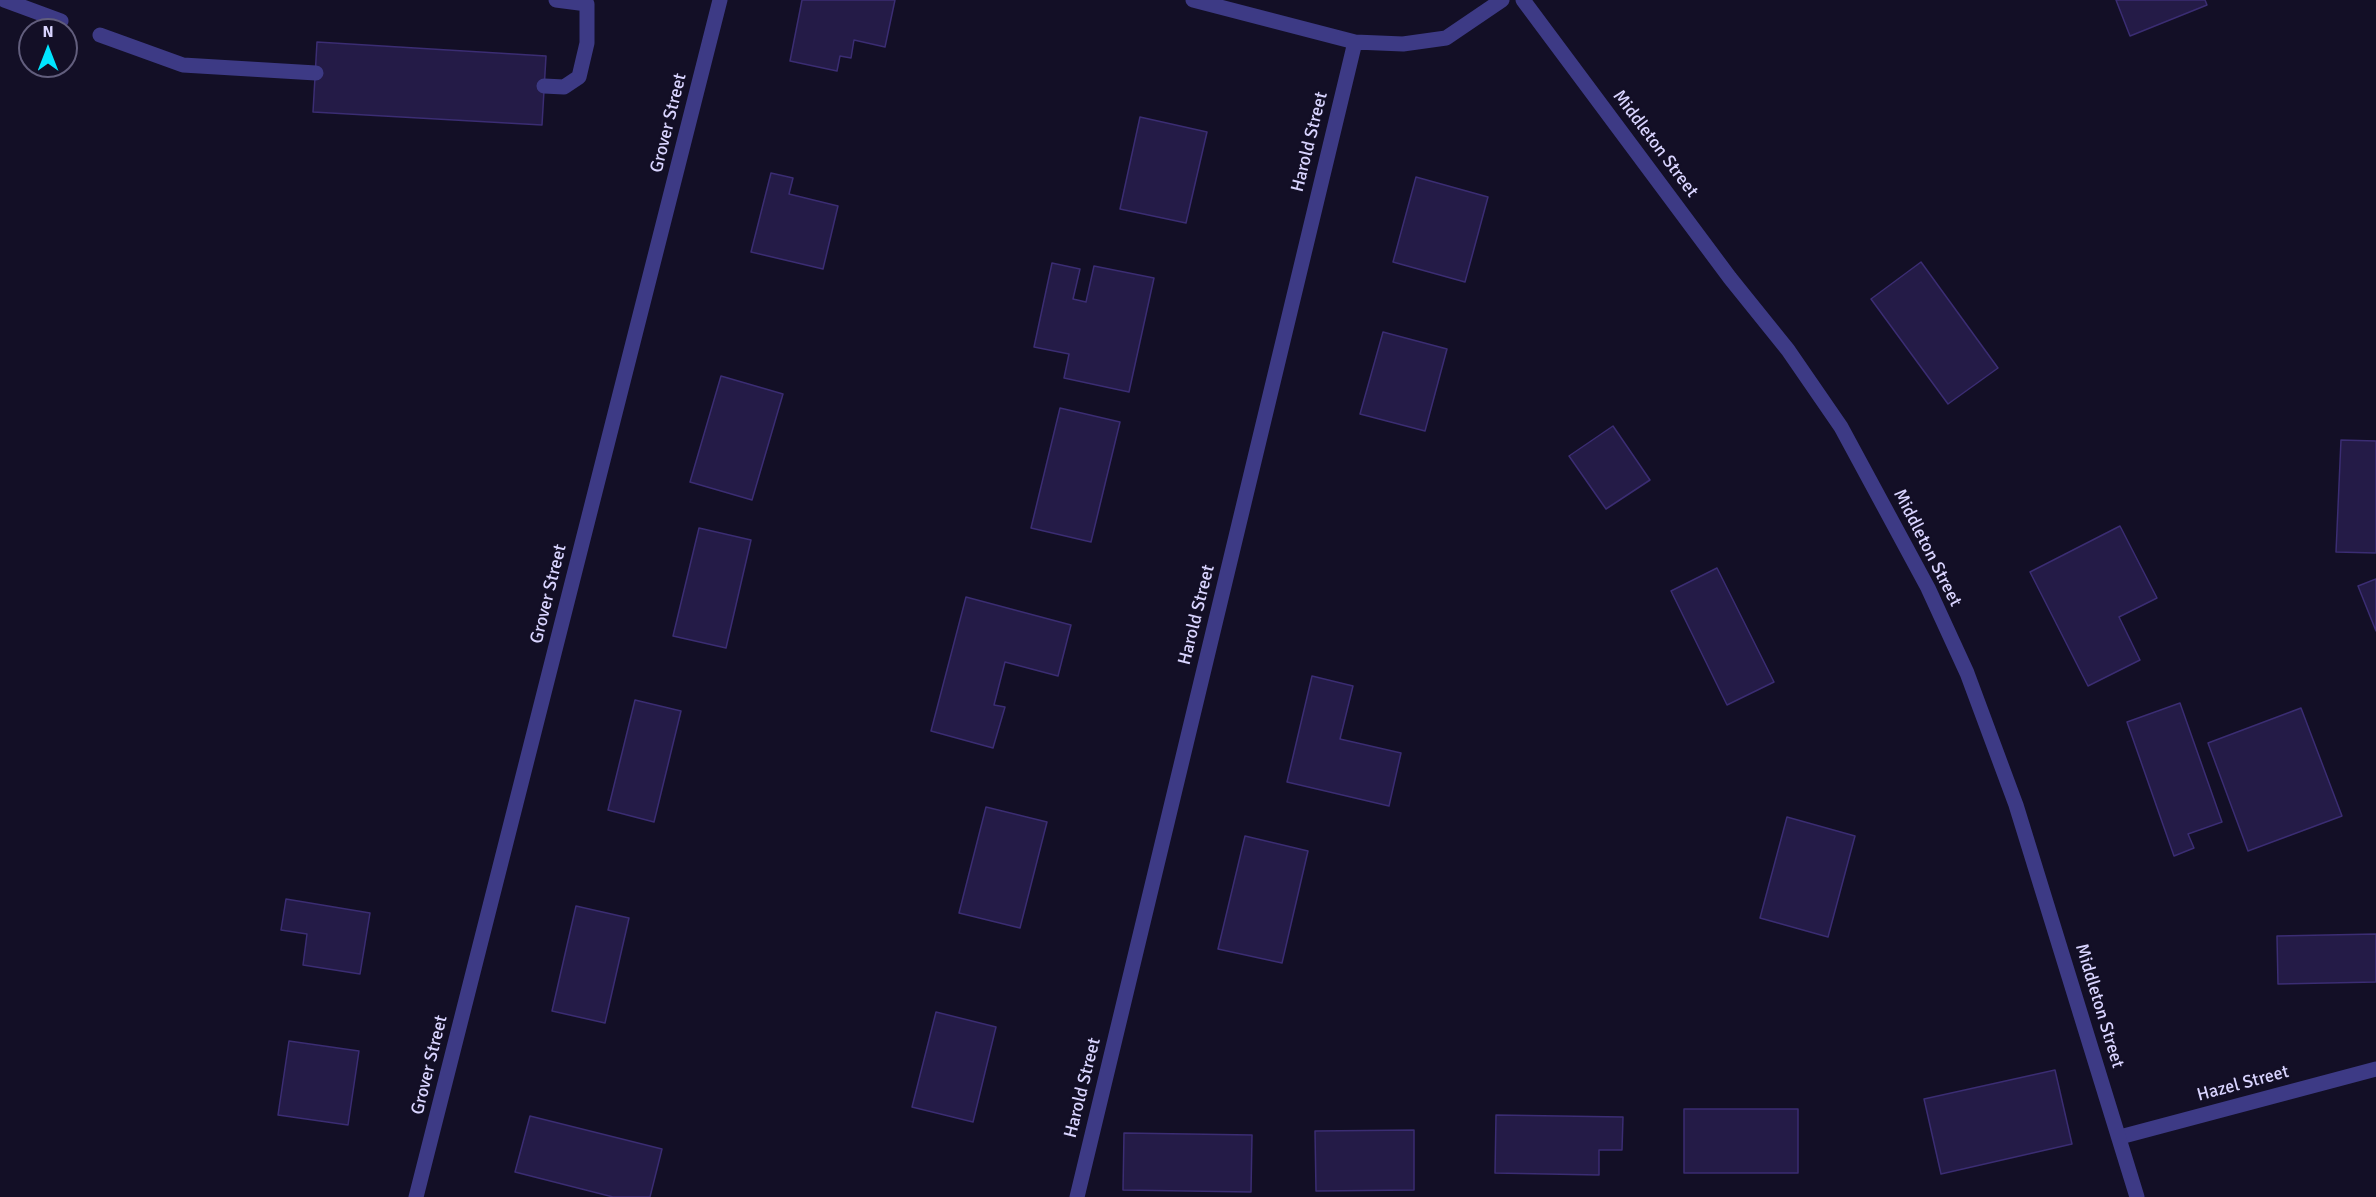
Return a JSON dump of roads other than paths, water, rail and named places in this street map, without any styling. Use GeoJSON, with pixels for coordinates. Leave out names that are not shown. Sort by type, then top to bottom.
{"type":"FeatureCollection","features":[{"type":"Feature","properties":{"kind":"street"},"geometry":{"type":"LineString","coordinates":[[4,0],[54,18]]}},
{"type":"Feature","properties":{"kind":"street"},"geometry":{"type":"LineString","coordinates":[[544,86],[564,87],[579,77],[587,43],[587,4],[556,0]]}},
{"type":"Feature","properties":{"kind":"street","name":"Grover Street"},"geometry":{"type":"LineString","coordinates":[[416,1197],[720,0]]}},
{"type":"Feature","properties":{"kind":"street"},"geometry":{"type":"LineString","coordinates":[[1193,0],[1354,42],[1403,44],[1446,38],[1502,0]]}},
{"type":"Feature","properties":{"kind":"street","name":"Middleton Street"},"geometry":{"type":"LineString","coordinates":[[1523,0],[1730,278],[1788,350],[1841,427],[1928,588],[1967,673],[2016,806],[2137,1197]]}},
{"type":"Feature","properties":{"kind":"street"},"geometry":{"type":"LineString","coordinates":[[100,35],[183,65],[316,73]]}},
{"type":"Feature","properties":{"kind":"street","name":"Harold Street"},"geometry":{"type":"LineString","coordinates":[[1077,1197],[1354,42]]}},
{"type":"Feature","properties":{"kind":"street","name":"Hazel Street"},"geometry":{"type":"LineString","coordinates":[[2120,1137],[2376,1069]]}}]}
